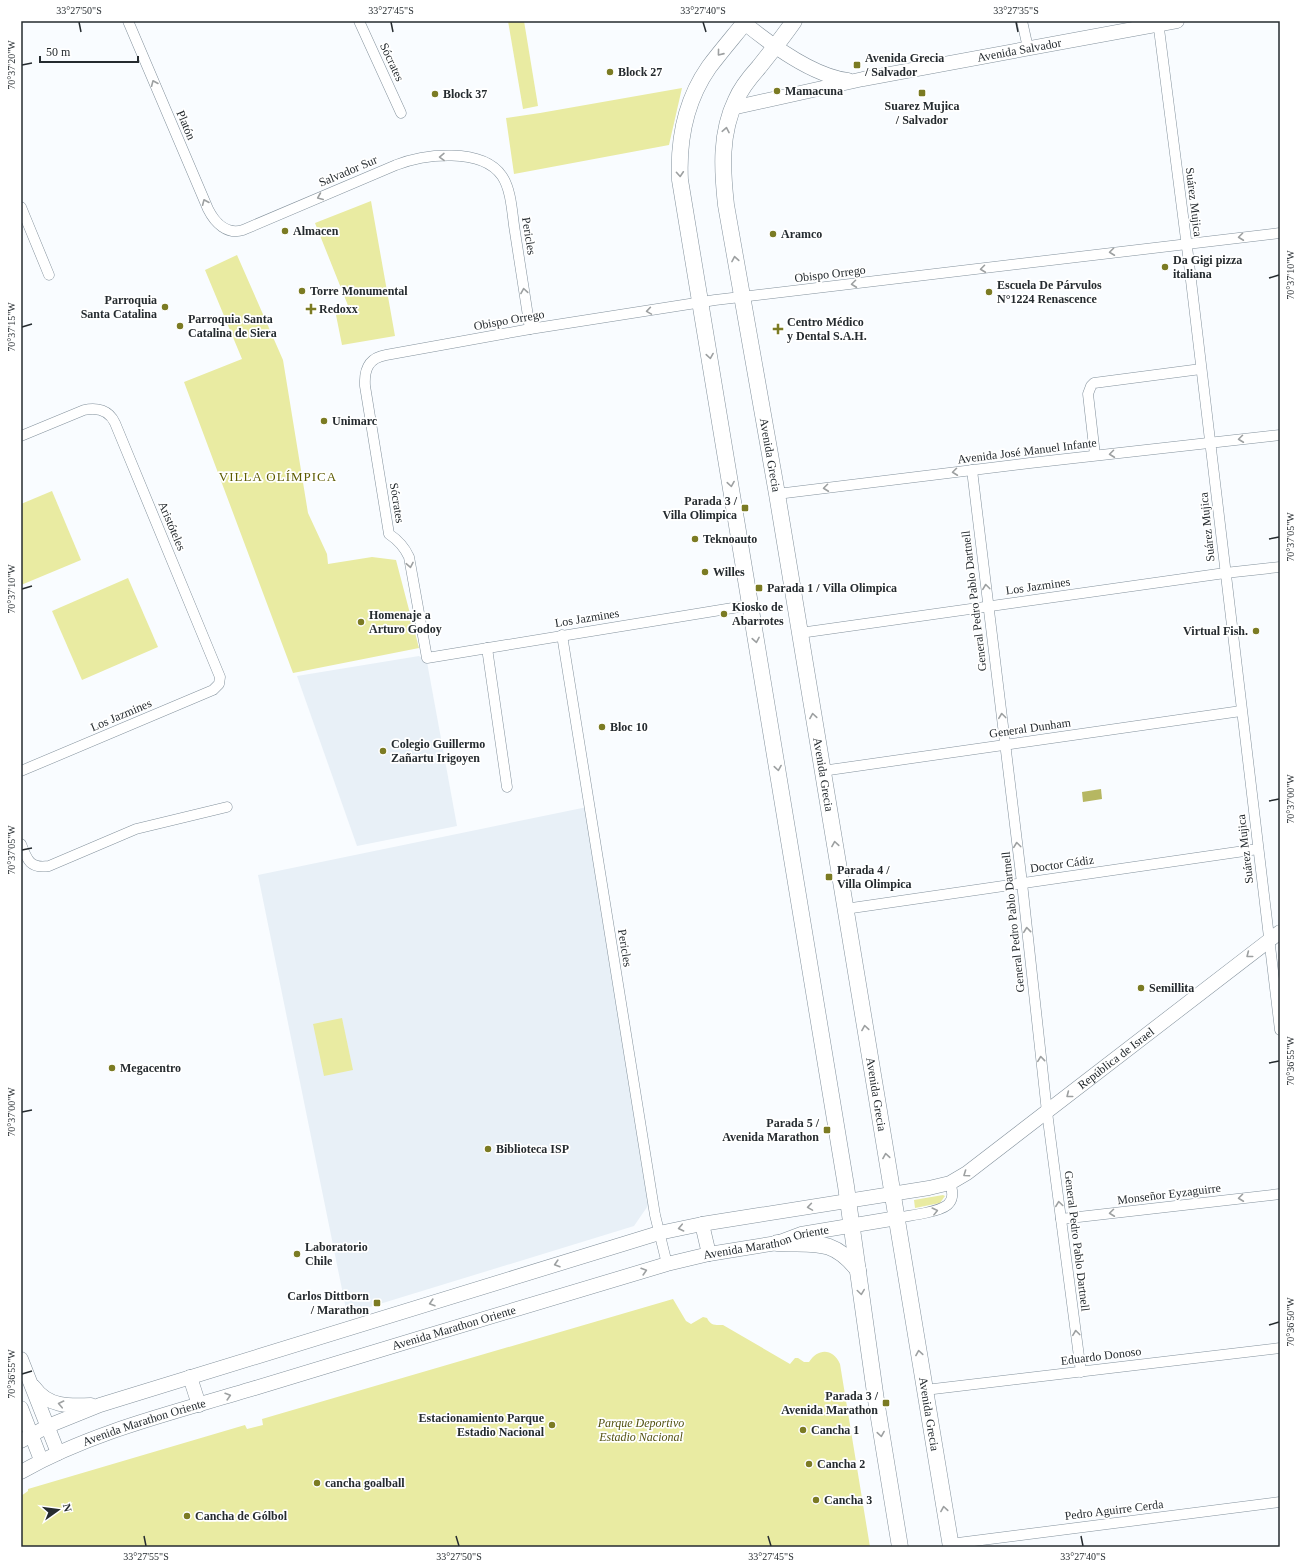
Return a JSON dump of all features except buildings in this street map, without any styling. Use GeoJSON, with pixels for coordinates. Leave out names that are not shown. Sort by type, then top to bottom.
{"type":"FeatureCollection","features":[{"type":"Feature","properties":{"kind":"main road","name":"Avenida Grecia"},"geometry":{"type":"LineString","coordinates":[[794,21],[742,89],[732,108],[725,135],[723,177],[726,205],[777,494],[951,1545]]}},
{"type":"Feature","properties":{"kind":"main road","name":"Avenida Salvador"},"geometry":{"type":"LineString","coordinates":[[732,108],[863,79],[1158,23],[1177,21]]}},
{"type":"Feature","properties":{"kind":"main road","name":"Avenida Salvador"},"geometry":{"type":"LineString","coordinates":[[744,22],[776,46],[827,76],[850,80],[863,79]]}},
{"type":"Feature","properties":{"kind":"main road"},"geometry":{"type":"LineString","coordinates":[[744,22],[709,66],[698,86],[688,110],[682,133],[680,180],[852,1225],[876,1400],[900,1547]]}},
{"type":"Feature","properties":{"kind":"main road","name":"República de Israel"},"geometry":{"type":"LineString","coordinates":[[892,1194],[950,1183],[967,1173],[1280,932]]}},
{"type":"Feature","properties":{"kind":"main road","name":"Avenida Marathon Oriente"},"geometry":{"type":"LineString","coordinates":[[26,1438],[48,1426],[100,1405],[658,1233],[702,1224],[892,1194]]}},
{"type":"Feature","properties":{"kind":"main road","name":"Avenida Marathon Oriente"},"geometry":{"type":"LineString","coordinates":[[21,1472],[41,1460],[120,1430],[667,1264],[709,1254],[777,1243],[801,1234],[897,1218]]}},
{"type":"Feature","properties":{"kind":"main road"},"geometry":{"type":"LineString","coordinates":[[702,1224],[709,1254]]}},
{"type":"Feature","properties":{"kind":"main road"},"geometry":{"type":"LineString","coordinates":[[777,1243],[819,1244],[834,1247],[848,1258],[858,1270]]}},
{"type":"Feature","properties":{"kind":"main road"},"geometry":{"type":"LineString","coordinates":[[21,1359],[58,1453]]}},
{"type":"Feature","properties":{"kind":"main road"},"geometry":{"type":"LineString","coordinates":[[190,1377],[199,1405]]}},
{"type":"Feature","properties":{"kind":"main road"},"geometry":{"type":"LineString","coordinates":[[30,1380],[44,1398],[60,1405],[100,1405]]}},
{"type":"Feature","properties":{"kind":"main road"},"geometry":{"type":"LineString","coordinates":[[21,1408],[26,1438],[41,1460]]}},
{"type":"Feature","properties":{"kind":"street","name":"Platón"},"geometry":{"type":"LineString","coordinates":[[128,21],[208,209],[218,223],[230,231]]}},
{"type":"Feature","properties":{"kind":"street","name":"Sócrates"},"geometry":{"type":"LineString","coordinates":[[359,21],[401,113]]}},
{"type":"Feature","properties":{"kind":"street"},"geometry":{"type":"LineString","coordinates":[[1022,21],[1028,48]]}},
{"type":"Feature","properties":{"kind":"street","name":"Suárez Mujica"},"geometry":{"type":"LineString","coordinates":[[1158,23],[1210,443],[1268,941],[1278,1003],[1280,1030]]}},
{"type":"Feature","properties":{"kind":"street","name":"Salvador Sur"},"geometry":{"type":"LineString","coordinates":[[230,231],[244,230],[403,162],[433,157],[469,158],[481,160]]}},
{"type":"Feature","properties":{"kind":"street","name":"Pericles"},"geometry":{"type":"LineString","coordinates":[[481,160],[497,170],[507,186],[530,329]]}},
{"type":"Feature","properties":{"kind":"street"},"geometry":{"type":"LineString","coordinates":[[21,207],[49,275]]}},
{"type":"Feature","properties":{"kind":"street","name":"Obispo Orrego"},"geometry":{"type":"LineString","coordinates":[[386,355],[530,329],[742,297],[1280,233]]}},
{"type":"Feature","properties":{"kind":"street","name":"Sócrates"},"geometry":{"type":"LineString","coordinates":[[386,355],[378,357],[370,362],[364,376],[389,534],[398,541],[409,557],[426,658]]}},
{"type":"Feature","properties":{"kind":"street"},"geometry":{"type":"LineString","coordinates":[[1095,456],[1088,394],[1094,383],[1201,369]]}},
{"type":"Feature","properties":{"kind":"street","name":"Aristóteles"},"geometry":{"type":"LineString","coordinates":[[21,436],[84,410],[95,408],[101,409],[110,414],[219,674]]}},
{"type":"Feature","properties":{"kind":"street","name":"Avenida José Manuel Infante"},"geometry":{"type":"LineString","coordinates":[[777,494],[1280,435]]}},
{"type":"Feature","properties":{"kind":"street","name":"General Pedro Pablo Dartnell"},"geometry":{"type":"LineString","coordinates":[[972,470],[1022,883],[1046,1112],[1081,1372]]}},
{"type":"Feature","properties":{"kind":"street","name":"Los Jazmines"},"geometry":{"type":"LineString","coordinates":[[800,633],[1225,573],[1280,567]]}},
{"type":"Feature","properties":{"kind":"street","name":"Los Jazmines"},"geometry":{"type":"LineString","coordinates":[[426,658],[751,605]]}},
{"type":"Feature","properties":{"kind":"street","name":"Pericles"},"geometry":{"type":"LineString","coordinates":[[562,635],[658,1233],[667,1264]]}},
{"type":"Feature","properties":{"kind":"street"},"geometry":{"type":"LineString","coordinates":[[487,648],[507,787]]}},
{"type":"Feature","properties":{"kind":"street","name":"Los Jazmines"},"geometry":{"type":"LineString","coordinates":[[21,771],[213,690],[219,684],[219,674]]}},
{"type":"Feature","properties":{"kind":"street","name":"General Dunham"},"geometry":{"type":"LineString","coordinates":[[822,771],[1241,711]]}},
{"type":"Feature","properties":{"kind":"street"},"geometry":{"type":"LineString","coordinates":[[21,844],[27,860],[35,866],[49,866],[136,829],[227,807]]}},
{"type":"Feature","properties":{"kind":"street","name":"Doctor Cádiz"},"geometry":{"type":"LineString","coordinates":[[846,909],[1258,849]]}},
{"type":"Feature","properties":{"kind":"street"},"geometry":{"type":"LineString","coordinates":[[897,1218],[945,1207],[952,1198],[953,1190],[950,1183]]}},
{"type":"Feature","properties":{"kind":"street","name":"Monseñor Eyzaguirre"},"geometry":{"type":"LineString","coordinates":[[1061,1219],[1280,1194]]}},
{"type":"Feature","properties":{"kind":"street","name":"Eduardo Donoso"},"geometry":{"type":"LineString","coordinates":[[925,1390],[1280,1348]]}},
{"type":"Feature","properties":{"kind":"street","name":"Pedro Aguirre Cerda"},"geometry":{"type":"LineString","coordinates":[[951,1545],[1280,1502]]}},
{"type":"Feature","properties":{"kind":"shaded area","name":"Colegio Guillermo Zañartu Irigoyen"},"geometry":{"type":"Polygon","coordinates":[[[419,656],[427,662],[457,826],[357,846],[297,676],[419,656]]]}},
{"type":"Feature","properties":{"kind":"shaded area"},"geometry":{"type":"Polygon","coordinates":[[[1101,789],[1102,799],[1083,802],[1082,792],[1101,789]]]}},
{"type":"Feature","properties":{"kind":"shaded area"},"geometry":{"type":"Polygon","coordinates":[[[592,806],[654,1197],[634,1226],[347,1314],[258,875],[592,806]]]}},
{"type":"Feature","properties":{"kind":"green space"},"geometry":{"type":"Polygon","coordinates":[[[508,21],[524,21],[538,106],[523,109],[508,21]]]}},
{"type":"Feature","properties":{"kind":"green space"},"geometry":{"type":"Polygon","coordinates":[[[682,88],[669,145],[514,174],[506,118],[682,88]]]}},
{"type":"Feature","properties":{"kind":"green space"},"geometry":{"type":"Polygon","coordinates":[[[371,201],[395,336],[342,345],[336,315],[349,308],[315,223],[371,201]]]}},
{"type":"Feature","properties":{"kind":"green space"},"geometry":{"type":"Polygon","coordinates":[[[237,255],[283,360],[308,513],[327,554],[328,564],[372,557],[396,560],[419,648],[293,673],[184,382],[242,359],[205,270],[237,255]]]}},
{"type":"Feature","properties":{"kind":"green space"},"geometry":{"type":"Polygon","coordinates":[[[52,491],[81,560],[21,585],[21,504],[52,491]]]}},
{"type":"Feature","properties":{"kind":"green space"},"geometry":{"type":"Polygon","coordinates":[[[128,578],[158,647],[82,680],[52,611],[128,578]]]}},
{"type":"Feature","properties":{"kind":"green space"},"geometry":{"type":"Polygon","coordinates":[[[342,1018],[353,1070],[324,1076],[313,1024],[342,1018]]]}},
{"type":"Feature","properties":{"kind":"green space"},"geometry":{"type":"Polygon","coordinates":[[[943,1195],[945,1196],[940,1203],[915,1208],[914,1200],[943,1195]]]}},
{"type":"Feature","properties":{"kind":"green space","name":"Parque Deportivo Estadio Nacional"},"geometry":{"type":"Polygon","coordinates":[[[673,1299],[686,1321],[691,1324],[703,1317],[707,1318],[712,1324],[723,1325],[790,1364],[795,1358],[798,1358],[804,1362],[809,1362],[813,1357],[821,1352],[829,1353],[837,1359],[840,1364],[870,1547],[21,1547],[21,1496],[28,1491],[28,1489],[245,1425],[247,1429],[263,1425],[262,1419],[673,1299]]]}},
{"type":"Feature","properties":{"kind":"place","name":"Avenida Grecia / Salvador"},"geometry":{"type":"Point","coordinates":[857,65]}},
{"type":"Feature","properties":{"kind":"place","name":"Block 27"},"geometry":{"type":"Point","coordinates":[610,72]}},
{"type":"Feature","properties":{"kind":"place","name":"Mamacuna"},"geometry":{"type":"Point","coordinates":[777,91]}},
{"type":"Feature","properties":{"kind":"place","name":"Suarez Mujica / Salvador"},"geometry":{"type":"Point","coordinates":[922,93]}},
{"type":"Feature","properties":{"kind":"place","name":"Block 37"},"geometry":{"type":"Point","coordinates":[435,94]}},
{"type":"Feature","properties":{"kind":"place","name":"Almacen"},"geometry":{"type":"Point","coordinates":[285,231]}},
{"type":"Feature","properties":{"kind":"place","name":"Aramco"},"geometry":{"type":"Point","coordinates":[773,234]}},
{"type":"Feature","properties":{"kind":"place","name":"Da Gigi pizza italiana"},"geometry":{"type":"Point","coordinates":[1165,267]}},
{"type":"Feature","properties":{"kind":"place","name":"Torre Monumental"},"geometry":{"type":"Point","coordinates":[302,291]}},
{"type":"Feature","properties":{"kind":"place","name":"Escuela De Párvulos N°1224 Renascence"},"geometry":{"type":"Point","coordinates":[989,292]}},
{"type":"Feature","properties":{"kind":"place","name":"Parroquia Santa Catalina"},"geometry":{"type":"Point","coordinates":[165,307]}},
{"type":"Feature","properties":{"kind":"place","name":"Redoxx"},"geometry":{"type":"Point","coordinates":[311,309]}},
{"type":"Feature","properties":{"kind":"place","name":"Parroquia Santa Catalina de Siera"},"geometry":{"type":"Point","coordinates":[180,326]}},
{"type":"Feature","properties":{"kind":"place","name":"Centro Médico y Dental S.A.H."},"geometry":{"type":"Point","coordinates":[778,329]}},
{"type":"Feature","properties":{"kind":"place","name":"Unimarc"},"geometry":{"type":"Point","coordinates":[324,421]}},
{"type":"Feature","properties":{"kind":"place","name":"Parada 3 / Villa Olimpica"},"geometry":{"type":"Point","coordinates":[745,508]}},
{"type":"Feature","properties":{"kind":"place","name":"Teknoauto"},"geometry":{"type":"Point","coordinates":[695,539]}},
{"type":"Feature","properties":{"kind":"place","name":"Willes"},"geometry":{"type":"Point","coordinates":[705,572]}},
{"type":"Feature","properties":{"kind":"place","name":"Parada 1 / Villa Olimpica"},"geometry":{"type":"Point","coordinates":[759,588]}},
{"type":"Feature","properties":{"kind":"place","name":"Kiosko de Abarrotes"},"geometry":{"type":"Point","coordinates":[724,614]}},
{"type":"Feature","properties":{"kind":"place","name":"Homenaje a Arturo Godoy"},"geometry":{"type":"Point","coordinates":[361,622]}},
{"type":"Feature","properties":{"kind":"place","name":"Virtual Fish."},"geometry":{"type":"Point","coordinates":[1256,631]}},
{"type":"Feature","properties":{"kind":"place","name":"Bloc 10"},"geometry":{"type":"Point","coordinates":[602,727]}},
{"type":"Feature","properties":{"kind":"place","name":"Colegio Guillermo Zañartu Irigoyen"},"geometry":{"type":"Point","coordinates":[383,751]}},
{"type":"Feature","properties":{"kind":"place","name":"Parada 4 / Villa Olimpica"},"geometry":{"type":"Point","coordinates":[829,877]}},
{"type":"Feature","properties":{"kind":"place","name":"Semillita"},"geometry":{"type":"Point","coordinates":[1141,988]}},
{"type":"Feature","properties":{"kind":"place","name":"Megacentro"},"geometry":{"type":"Point","coordinates":[112,1068]}},
{"type":"Feature","properties":{"kind":"place","name":"Parada 5 / Avenida Marathon"},"geometry":{"type":"Point","coordinates":[827,1130]}},
{"type":"Feature","properties":{"kind":"place","name":"Biblioteca ISP"},"geometry":{"type":"Point","coordinates":[488,1149]}},
{"type":"Feature","properties":{"kind":"place","name":"Laboratorio Chile"},"geometry":{"type":"Point","coordinates":[297,1254]}},
{"type":"Feature","properties":{"kind":"place","name":"Carlos Dittborn / Marathon"},"geometry":{"type":"Point","coordinates":[377,1303]}},
{"type":"Feature","properties":{"kind":"place","name":"Parada 3 / Avenida Marathon"},"geometry":{"type":"Point","coordinates":[886,1403]}},
{"type":"Feature","properties":{"kind":"place","name":"Estacionamiento Parque Estadio Nacional"},"geometry":{"type":"Point","coordinates":[552,1425]}},
{"type":"Feature","properties":{"kind":"place","name":"Cancha 1"},"geometry":{"type":"Point","coordinates":[803,1430]}},
{"type":"Feature","properties":{"kind":"place","name":"Cancha 2"},"geometry":{"type":"Point","coordinates":[809,1464]}},
{"type":"Feature","properties":{"kind":"place","name":"cancha goalball"},"geometry":{"type":"Point","coordinates":[317,1483]}},
{"type":"Feature","properties":{"kind":"place","name":"Cancha 3"},"geometry":{"type":"Point","coordinates":[816,1500]}},
{"type":"Feature","properties":{"kind":"place","name":"Cancha de Gólbol"},"geometry":{"type":"Point","coordinates":[187,1516]}},
{"type":"Feature","properties":{"kind":"district","name":"VILLA OLÍMPICA"},"geometry":{"type":"Point","coordinates":[278,476]}}]}
